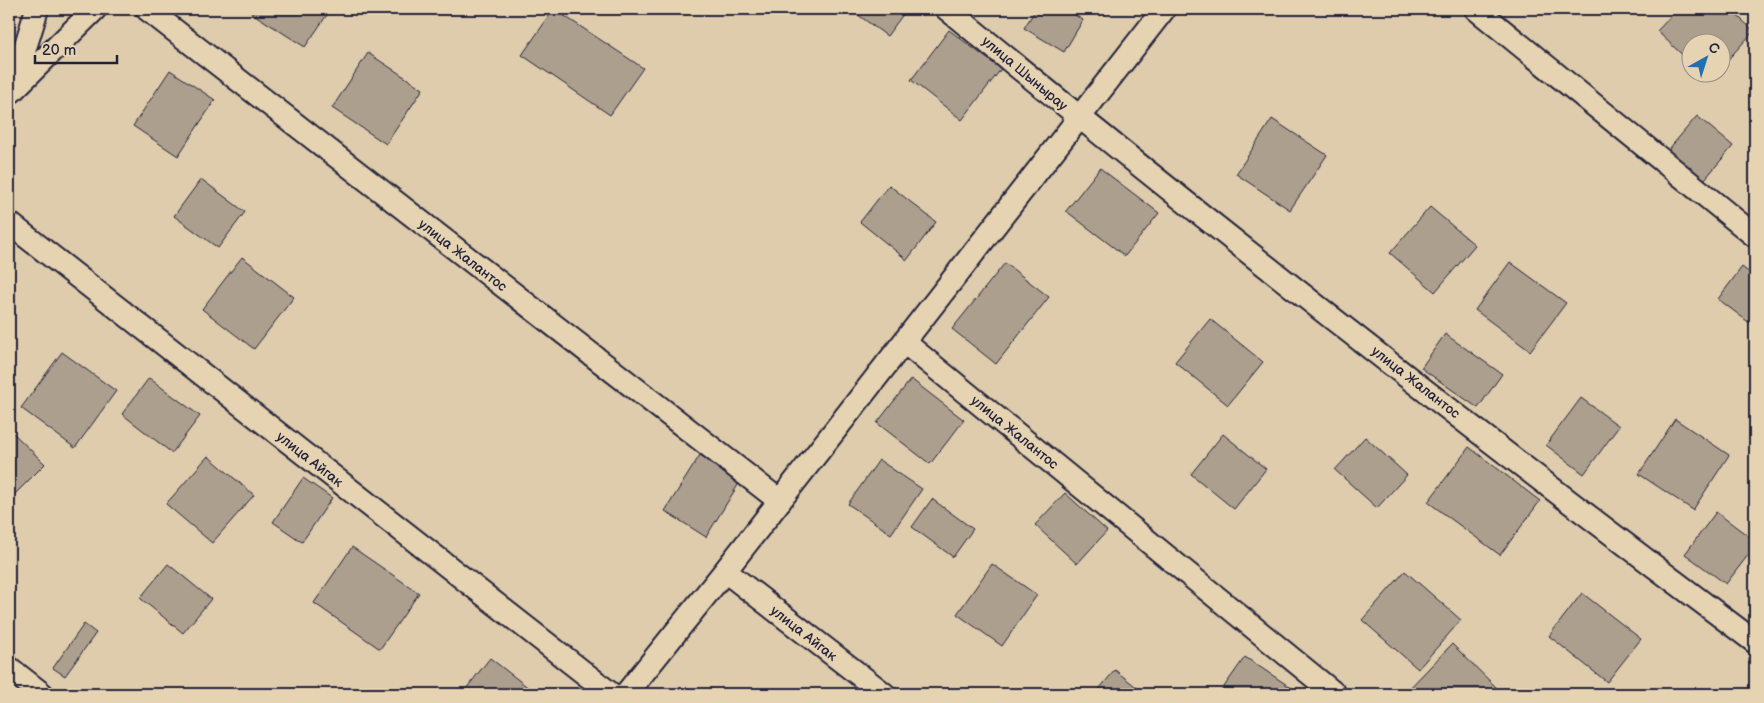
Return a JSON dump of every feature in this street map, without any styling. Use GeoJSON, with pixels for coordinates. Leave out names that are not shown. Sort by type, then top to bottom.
{"type":"FeatureCollection","features":[{"type":"Feature","properties":{"kind":"street"},"geometry":{"type":"LineString","coordinates":[[10,93],[38,9]]}},
{"type":"Feature","properties":{"kind":"street"},"geometry":{"type":"LineString","coordinates":[[10,93],[95,9]]}},
{"type":"Feature","properties":{"kind":"street","name":"улица Жалантос"},"geometry":{"type":"LineString","coordinates":[[147,9],[780,501]]}},
{"type":"Feature","properties":{"kind":"street","name":"улица Шынырау"},"geometry":{"type":"LineString","coordinates":[[948,9],[1079,117]]}},
{"type":"Feature","properties":{"kind":"street"},"geometry":{"type":"LineString","coordinates":[[626,694],[780,501],[1164,9]]}},
{"type":"Feature","properties":{"kind":"street"},"geometry":{"type":"LineString","coordinates":[[1476,9],[1755,236]]}},
{"type":"Feature","properties":{"kind":"street","name":"улица Жалантос"},"geometry":{"type":"LineString","coordinates":[[1079,117],[1582,513],[1755,642]]}},
{"type":"Feature","properties":{"kind":"street","name":"улица Айгак"},"geometry":{"type":"LineString","coordinates":[[9,223],[611,694]]}},
{"type":"Feature","properties":{"kind":"street","name":"улица Жалантос"},"geometry":{"type":"LineString","coordinates":[[904,342],[1335,694]]}},
{"type":"Feature","properties":{"kind":"street","name":"улица Айгак"},"geometry":{"type":"LineString","coordinates":[[725,571],[884,694]]}},
{"type":"Feature","properties":{"kind":"street"},"geometry":{"type":"LineString","coordinates":[[9,668],[42,694]]}},
{"type":"Feature","properties":{"kind":"building"},"geometry":{"type":"Polygon","coordinates":[[[252,9],[331,9],[305,47],[250,12],[252,9]]]}},
{"type":"Feature","properties":{"kind":"building"},"geometry":{"type":"Polygon","coordinates":[[[554,9],[643,68],[610,115],[522,55],[554,9]]]}},
{"type":"Feature","properties":{"kind":"building"},"geometry":{"type":"Polygon","coordinates":[[[850,9],[907,9],[887,36],[850,9]]]}},
{"type":"Feature","properties":{"kind":"building"},"geometry":{"type":"Polygon","coordinates":[[[1036,9],[1065,9],[1083,20],[1064,52],[1024,28],[1036,9]]]}},
{"type":"Feature","properties":{"kind":"building"},"geometry":{"type":"Polygon","coordinates":[[[1678,9],[1730,9],[1754,31],[1732,55],[1732,32],[1682,32],[1682,55],[1657,31],[1678,9]]]}},
{"type":"Feature","properties":{"kind":"building"},"geometry":{"type":"Polygon","coordinates":[[[949,30],[1001,69],[962,120],[911,80],[949,30]]]}},
{"type":"Feature","properties":{"kind":"building"},"geometry":{"type":"Polygon","coordinates":[[[368,53],[423,89],[386,144],[332,108],[368,53]]]}},
{"type":"Feature","properties":{"kind":"building"},"geometry":{"type":"Polygon","coordinates":[[[170,70],[215,100],[178,156],[133,126],[170,70]]]}},
{"type":"Feature","properties":{"kind":"building"},"geometry":{"type":"Polygon","coordinates":[[[1697,116],[1733,146],[1699,186],[1663,156],[1697,116]]]}},
{"type":"Feature","properties":{"kind":"building"},"geometry":{"type":"Polygon","coordinates":[[[1272,119],[1327,155],[1290,210],[1236,174],[1272,119]]]}},
{"type":"Feature","properties":{"kind":"building"},"geometry":{"type":"Polygon","coordinates":[[[1100,168],[1159,213],[1125,256],[1066,211],[1100,168]]]}},
{"type":"Feature","properties":{"kind":"building"},"geometry":{"type":"Polygon","coordinates":[[[201,179],[245,212],[218,248],[174,216],[201,179]]]}},
{"type":"Feature","properties":{"kind":"building"},"geometry":{"type":"Polygon","coordinates":[[[889,185],[936,222],[907,260],[860,222],[889,185]]]}},
{"type":"Feature","properties":{"kind":"building"},"geometry":{"type":"Polygon","coordinates":[[[1430,207],[1475,245],[1435,292],[1390,253],[1430,207]]]}},
{"type":"Feature","properties":{"kind":"building"},"geometry":{"type":"Polygon","coordinates":[[[242,257],[294,297],[254,349],[202,309],[242,257]]]}},
{"type":"Feature","properties":{"kind":"building"},"geometry":{"type":"Polygon","coordinates":[[[1510,262],[1566,303],[1530,351],[1475,310],[1510,262]]]}},
{"type":"Feature","properties":{"kind":"building"},"geometry":{"type":"Polygon","coordinates":[[[1005,263],[1049,297],[996,364],[952,329],[1005,263]]]}},
{"type":"Feature","properties":{"kind":"building"},"geometry":{"type":"Polygon","coordinates":[[[1742,267],[1755,277],[1755,327],[1718,299],[1742,267]]]}},
{"type":"Feature","properties":{"kind":"building"},"geometry":{"type":"Polygon","coordinates":[[[1210,319],[1263,362],[1228,405],[1175,362],[1210,319]]]}},
{"type":"Feature","properties":{"kind":"building"},"geometry":{"type":"Polygon","coordinates":[[[1445,334],[1502,374],[1478,408],[1421,368],[1445,334]]]}},
{"type":"Feature","properties":{"kind":"building"},"geometry":{"type":"Polygon","coordinates":[[[62,352],[116,391],[75,448],[21,408],[62,352]]]}},
{"type":"Feature","properties":{"kind":"building"},"geometry":{"type":"Polygon","coordinates":[[[149,378],[200,416],[172,453],[122,414],[149,378]]]}},
{"type":"Feature","properties":{"kind":"building"},"geometry":{"type":"Polygon","coordinates":[[[911,379],[964,420],[930,464],[877,423],[911,379]]]}},
{"type":"Feature","properties":{"kind":"building"},"geometry":{"type":"Polygon","coordinates":[[[1581,398],[1619,426],[1584,474],[1546,445],[1581,398]]]}},
{"type":"Feature","properties":{"kind":"building"},"geometry":{"type":"Polygon","coordinates":[[[1675,419],[1729,455],[1693,510],[1639,474],[1675,419]]]}},
{"type":"Feature","properties":{"kind":"building"},"geometry":{"type":"Polygon","coordinates":[[[9,429],[45,464],[9,500],[9,429]]]}},
{"type":"Feature","properties":{"kind":"building"},"geometry":{"type":"Polygon","coordinates":[[[1223,434],[1266,469],[1234,509],[1191,474],[1223,434]]]}},
{"type":"Feature","properties":{"kind":"building"},"geometry":{"type":"Polygon","coordinates":[[[1365,437],[1407,475],[1377,508],[1335,470],[1365,437]]]}},
{"type":"Feature","properties":{"kind":"building"},"geometry":{"type":"Polygon","coordinates":[[[1469,447],[1540,501],[1500,555],[1428,502],[1469,447]]]}},
{"type":"Feature","properties":{"kind":"building"},"geometry":{"type":"Polygon","coordinates":[[[700,455],[741,480],[706,537],[665,511],[700,455]]]}},
{"type":"Feature","properties":{"kind":"building"},"geometry":{"type":"Polygon","coordinates":[[[208,456],[254,495],[212,543],[166,504],[208,456]]]}},
{"type":"Feature","properties":{"kind":"building"},"geometry":{"type":"Polygon","coordinates":[[[879,460],[922,489],[891,534],[848,504],[879,460]]]}},
{"type":"Feature","properties":{"kind":"building"},"geometry":{"type":"Polygon","coordinates":[[[303,478],[332,498],[302,542],[273,522],[303,478]]]}},
{"type":"Feature","properties":{"kind":"building"},"geometry":{"type":"Polygon","coordinates":[[[1065,493],[1107,531],[1077,564],[1035,525],[1065,493]]]}},
{"type":"Feature","properties":{"kind":"building"},"geometry":{"type":"Polygon","coordinates":[[[932,499],[973,529],[953,557],[912,527],[932,499]]]}},
{"type":"Feature","properties":{"kind":"building"},"geometry":{"type":"Polygon","coordinates":[[[1716,512],[1755,541],[1755,546],[1726,584],[1685,554],[1716,512]]]}},
{"type":"Feature","properties":{"kind":"building"},"geometry":{"type":"Polygon","coordinates":[[[352,547],[419,593],[380,649],[314,603],[352,547]]]}},
{"type":"Feature","properties":{"kind":"building"},"geometry":{"type":"Polygon","coordinates":[[[168,564],[211,599],[183,633],[140,598],[168,564]]]}},
{"type":"Feature","properties":{"kind":"building"},"geometry":{"type":"Polygon","coordinates":[[[992,564],[1037,595],[1002,646],[957,614],[992,564]]]}},
{"type":"Feature","properties":{"kind":"building"},"geometry":{"type":"Polygon","coordinates":[[[1405,571],[1461,620],[1418,669],[1362,620],[1405,571]]]}},
{"type":"Feature","properties":{"kind":"building"},"geometry":{"type":"Polygon","coordinates":[[[1582,593],[1641,639],[1607,682],[1549,636],[1582,593]]]}},
{"type":"Feature","properties":{"kind":"building"},"geometry":{"type":"Polygon","coordinates":[[[84,624],[96,633],[65,676],[53,668],[84,624]]]}},
{"type":"Feature","properties":{"kind":"building"},"geometry":{"type":"Polygon","coordinates":[[[1452,644],[1501,694],[1408,694],[1406,692],[1452,644]]]}},
{"type":"Feature","properties":{"kind":"building"},"geometry":{"type":"Polygon","coordinates":[[[1245,657],[1293,689],[1290,694],[1219,694],[1245,657]]]}},
{"type":"Feature","properties":{"kind":"building"},"geometry":{"type":"Polygon","coordinates":[[[490,658],[530,689],[526,694],[462,694],[490,658]]]}},
{"type":"Feature","properties":{"kind":"building"},"geometry":{"type":"Polygon","coordinates":[[[1115,670],[1145,694],[1095,694],[1115,670]]]}}]}
